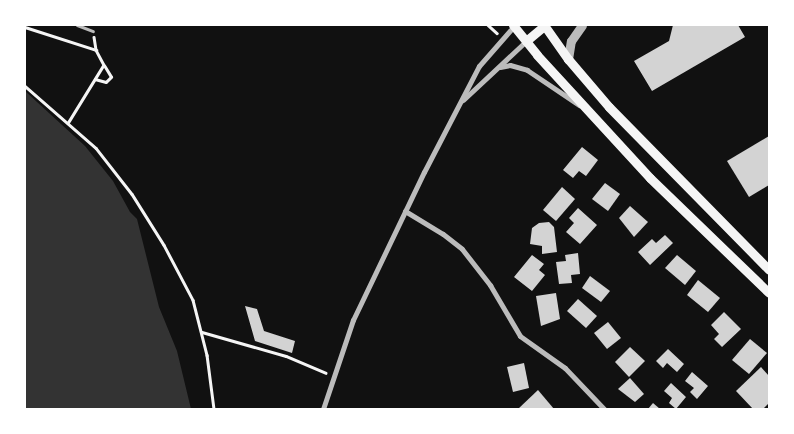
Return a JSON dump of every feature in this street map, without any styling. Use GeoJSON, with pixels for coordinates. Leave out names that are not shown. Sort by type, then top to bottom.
{"type":"FeatureCollection","features":[{"type":"Feature","properties":{"kind":"main road"},"geometry":{"type":"LineString","coordinates":[[514,25],[585,109],[680,210],[769,293]]}},
{"type":"Feature","properties":{"kind":"main road"},"geometry":{"type":"LineString","coordinates":[[526,41],[545,25],[568,59],[654,156],[769,270]]}},
{"type":"Feature","properties":{"kind":"street"},"geometry":{"type":"LineString","coordinates":[[324,409],[333,376],[353,320],[405,211],[479,66],[514,25]]}},
{"type":"Feature","properties":{"kind":"street"},"geometry":{"type":"LineString","coordinates":[[568,59],[572,41],[582,25]]}},
{"type":"Feature","properties":{"kind":"street"},"geometry":{"type":"LineString","coordinates":[[461,102],[526,41]]}},
{"type":"Feature","properties":{"kind":"street"},"geometry":{"type":"LineString","coordinates":[[500,67],[513,65],[527,70],[585,109]]}},
{"type":"Feature","properties":{"kind":"street"},"geometry":{"type":"LineString","coordinates":[[405,211],[444,234],[462,249],[490,285],[520,336],[565,368],[604,409]]}},
{"type":"Feature","properties":{"kind":"lane"},"geometry":{"type":"LineString","coordinates":[[77,25],[93,31]]}},
{"type":"Feature","properties":{"kind":"path"},"geometry":{"type":"LineString","coordinates":[[25,27],[96,50]]}},
{"type":"Feature","properties":{"kind":"path"},"geometry":{"type":"LineString","coordinates":[[93,31],[96,50],[111,78],[106,82],[94,78]]}},
{"type":"Feature","properties":{"kind":"path"},"geometry":{"type":"LineString","coordinates":[[69,122],[94,78],[105,67]]}},
{"type":"Feature","properties":{"kind":"path"},"geometry":{"type":"LineString","coordinates":[[25,86],[69,122],[109,164],[147,218],[192,300],[202,332],[214,409]]}},
{"type":"Feature","properties":{"kind":"path"},"geometry":{"type":"LineString","coordinates":[[202,332],[286,356],[333,376]]}},
{"type":"Feature","properties":{"kind":"shaded area"},"geometry":{"type":"Polygon","coordinates":[[[25,91],[85,146],[113,181],[130,212],[137,219],[159,307],[177,351],[191,409],[25,409],[25,91]]]}},
{"type":"Feature","properties":{"kind":"building"},"geometry":{"type":"Polygon","coordinates":[[[673,25],[738,25],[745,37],[652,91],[634,61],[669,41],[673,25]]]}},
{"type":"Feature","properties":{"kind":"building"},"geometry":{"type":"Polygon","coordinates":[[[769,136],[769,185],[749,197],[727,161],[769,136]]]}},
{"type":"Feature","properties":{"kind":"building"},"geometry":{"type":"Polygon","coordinates":[[[582,147],[598,160],[586,176],[579,171],[573,178],[563,170],[582,147]]]}},
{"type":"Feature","properties":{"kind":"building"},"geometry":{"type":"Polygon","coordinates":[[[605,183],[620,194],[608,211],[592,199],[605,183]]]}},
{"type":"Feature","properties":{"kind":"building"},"geometry":{"type":"Polygon","coordinates":[[[562,187],[575,199],[556,221],[543,210],[562,187]]]}},
{"type":"Feature","properties":{"kind":"building"},"geometry":{"type":"Polygon","coordinates":[[[630,206],[648,222],[634,237],[619,218],[630,206]]]}},
{"type":"Feature","properties":{"kind":"building"},"geometry":{"type":"Polygon","coordinates":[[[578,208],[597,225],[580,244],[566,232],[574,223],[569,218],[578,208]]]}},
{"type":"Feature","properties":{"kind":"building"},"geometry":{"type":"Polygon","coordinates":[[[549,222],[554,227],[557,252],[542,254],[542,246],[530,244],[532,228],[539,223],[549,222]]]}},
{"type":"Feature","properties":{"kind":"building"},"geometry":{"type":"Polygon","coordinates":[[[665,235],[673,243],[650,265],[638,252],[652,239],[656,243],[665,235]]]}},
{"type":"Feature","properties":{"kind":"building"},"geometry":{"type":"Polygon","coordinates":[[[578,253],[580,274],[571,275],[572,283],[559,284],[556,262],[566,261],[565,255],[578,253]]]}},
{"type":"Feature","properties":{"kind":"building"},"geometry":{"type":"Polygon","coordinates":[[[532,255],[544,264],[539,270],[545,275],[532,291],[514,277],[532,255]]]}},
{"type":"Feature","properties":{"kind":"building"},"geometry":{"type":"Polygon","coordinates":[[[677,255],[696,271],[685,285],[665,268],[677,255]]]}},
{"type":"Feature","properties":{"kind":"building"},"geometry":{"type":"Polygon","coordinates":[[[590,276],[610,291],[601,302],[582,288],[590,276]]]}},
{"type":"Feature","properties":{"kind":"building"},"geometry":{"type":"Polygon","coordinates":[[[698,280],[720,298],[708,312],[687,295],[698,280]]]}},
{"type":"Feature","properties":{"kind":"building"},"geometry":{"type":"Polygon","coordinates":[[[556,293],[560,319],[541,326],[536,296],[556,293]]]}},
{"type":"Feature","properties":{"kind":"building"},"geometry":{"type":"Polygon","coordinates":[[[578,299],[597,316],[586,328],[567,311],[578,299]]]}},
{"type":"Feature","properties":{"kind":"building"},"geometry":{"type":"Polygon","coordinates":[[[245,306],[257,309],[264,331],[295,341],[292,353],[255,341],[245,306]]]}},
{"type":"Feature","properties":{"kind":"building"},"geometry":{"type":"Polygon","coordinates":[[[724,312],[741,329],[722,347],[714,339],[719,334],[711,325],[724,312]]]}},
{"type":"Feature","properties":{"kind":"building"},"geometry":{"type":"Polygon","coordinates":[[[608,322],[621,338],[607,349],[594,333],[608,322]]]}},
{"type":"Feature","properties":{"kind":"building"},"geometry":{"type":"Polygon","coordinates":[[[750,339],[767,353],[749,374],[732,360],[750,339]]]}},
{"type":"Feature","properties":{"kind":"building"},"geometry":{"type":"Polygon","coordinates":[[[630,347],[645,361],[629,377],[615,362],[630,347]]]}},
{"type":"Feature","properties":{"kind":"building"},"geometry":{"type":"Polygon","coordinates":[[[668,349],[684,364],[677,372],[667,363],[663,368],[656,361],[668,349]]]}},
{"type":"Feature","properties":{"kind":"building"},"geometry":{"type":"Polygon","coordinates":[[[524,363],[529,388],[513,392],[507,367],[524,363]]]}},
{"type":"Feature","properties":{"kind":"building"},"geometry":{"type":"Polygon","coordinates":[[[761,367],[769,376],[769,403],[763,409],[753,409],[736,391],[761,367]]]}},
{"type":"Feature","properties":{"kind":"building"},"geometry":{"type":"Polygon","coordinates":[[[692,372],[708,386],[697,399],[690,392],[694,388],[685,381],[692,372]]]}},
{"type":"Feature","properties":{"kind":"building"},"geometry":{"type":"Polygon","coordinates":[[[630,378],[644,394],[635,402],[618,389],[630,378]]]}},
{"type":"Feature","properties":{"kind":"building"},"geometry":{"type":"Polygon","coordinates":[[[671,383],[686,397],[676,409],[669,403],[672,398],[664,391],[671,383]]]}},
{"type":"Feature","properties":{"kind":"building"},"geometry":{"type":"Polygon","coordinates":[[[538,390],[554,409],[518,409],[538,390]]]}},
{"type":"Feature","properties":{"kind":"building"},"geometry":{"type":"Polygon","coordinates":[[[653,403],[660,409],[648,409],[653,403]]]}}]}
